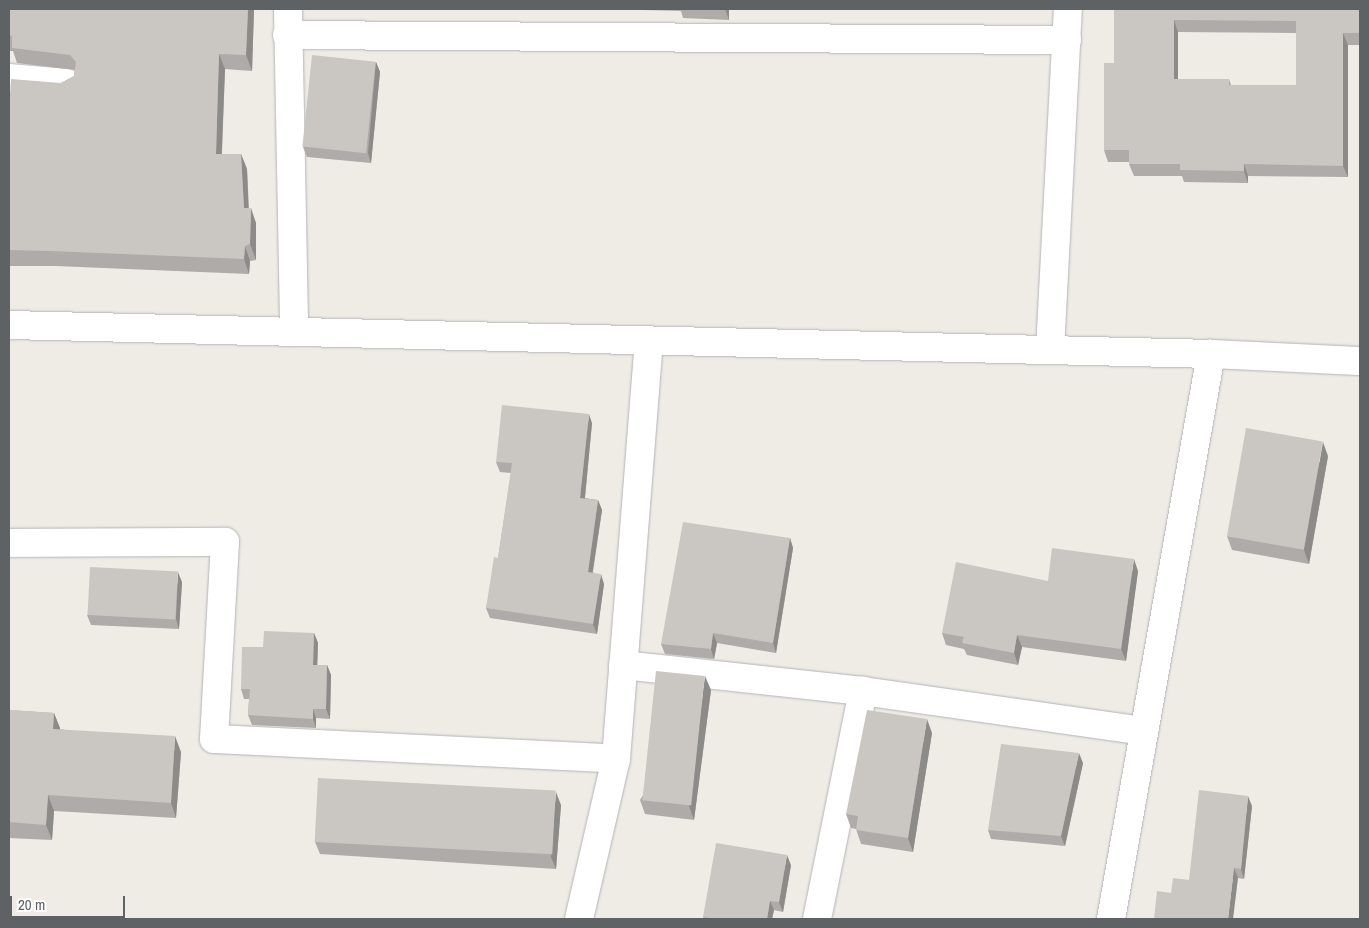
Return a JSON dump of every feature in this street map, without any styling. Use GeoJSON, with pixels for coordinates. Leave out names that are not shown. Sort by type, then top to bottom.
{"type":"FeatureCollection","features":[{"type":"Feature","properties":{"kind":"street"},"geometry":{"type":"LineString","coordinates":[[1050,350],[1068,9]]}},
{"type":"Feature","properties":{"kind":"street"},"geometry":{"type":"LineString","coordinates":[[294,332],[287,22],[1067,40]]}},
{"type":"Feature","properties":{"kind":"street"},"geometry":{"type":"LineString","coordinates":[[9,78],[67,83]]}},
{"type":"Feature","properties":{"kind":"street"},"geometry":{"type":"LineString","coordinates":[[9,325],[1211,354],[1360,361]]}},
{"type":"Feature","properties":{"kind":"street"},"geometry":{"type":"LineString","coordinates":[[579,919],[616,759],[650,340]]}},
{"type":"Feature","properties":{"kind":"street"},"geometry":{"type":"LineString","coordinates":[[1111,919],[1211,354]]}},
{"type":"Feature","properties":{"kind":"street"},"geometry":{"type":"LineString","coordinates":[[9,543],[225,542],[214,739],[616,759]]}},
{"type":"Feature","properties":{"kind":"street"},"geometry":{"type":"LineString","coordinates":[[623,665],[863,691],[1144,731]]}},
{"type":"Feature","properties":{"kind":"street"},"geometry":{"type":"LineString","coordinates":[[817,919],[863,691]]}},
{"type":"Feature","properties":{"kind":"building"},"geometry":{"type":"Polygon","coordinates":[[[9,9],[248,9],[246,55],[219,54],[216,154],[241,154],[244,208],[251,208],[250,244],[245,246],[244,259],[9,250],[9,94],[11,79],[61,83],[74,76],[76,62],[70,55],[12,48],[12,36],[9,35],[9,9]]]}},
{"type":"Feature","properties":{"kind":"building"},"geometry":{"type":"Polygon","coordinates":[[[1114,9],[1360,9],[1360,33],[1343,33],[1343,166],[1244,164],[1244,171],[1180,170],[1180,164],[1129,164],[1129,150],[1104,150],[1104,63],[1114,63],[1114,9]],[[1174,20],[1174,79],[1229,79],[1229,85],[1296,85],[1296,21],[1174,20]]]}},
{"type":"Feature","properties":{"kind":"building"},"geometry":{"type":"Polygon","coordinates":[[[312,55],[376,62],[366,153],[302,146],[312,55]]]}},
{"type":"Feature","properties":{"kind":"building"},"geometry":{"type":"Polygon","coordinates":[[[502,405],[589,414],[580,498],[598,500],[588,572],[601,574],[593,624],[486,608],[494,557],[498,558],[512,463],[496,462],[502,405]]]}},
{"type":"Feature","properties":{"kind":"building"},"geometry":{"type":"Polygon","coordinates":[[[1246,428],[1323,442],[1304,550],[1227,536],[1246,428]]]}},
{"type":"Feature","properties":{"kind":"building"},"geometry":{"type":"Polygon","coordinates":[[[683,522],[790,538],[773,643],[713,633],[711,649],[661,644],[683,522]]]}},
{"type":"Feature","properties":{"kind":"building"},"geometry":{"type":"Polygon","coordinates":[[[1052,548],[1134,559],[1121,649],[1017,635],[1014,653],[962,643],[964,637],[942,633],[956,562],[1048,581],[1052,548]]]}},
{"type":"Feature","properties":{"kind":"building"},"geometry":{"type":"Polygon","coordinates":[[[90,567],[178,572],[175,620],[87,615],[90,567]]]}},
{"type":"Feature","properties":{"kind":"building"},"geometry":{"type":"Polygon","coordinates":[[[264,631],[314,633],[313,665],[327,665],[326,709],[313,709],[313,719],[248,715],[250,689],[241,689],[242,647],[263,647],[264,631]]]}},
{"type":"Feature","properties":{"kind":"building"},"geometry":{"type":"Polygon","coordinates":[[[656,671],[705,676],[691,805],[642,800],[656,671]]]}},
{"type":"Feature","properties":{"kind":"building"},"geometry":{"type":"Polygon","coordinates":[[[9,710],[54,713],[53,729],[175,736],[171,803],[48,795],[46,825],[9,822],[9,710]]]}},
{"type":"Feature","properties":{"kind":"building"},"geometry":{"type":"Polygon","coordinates":[[[867,710],[927,719],[908,838],[856,830],[858,816],[846,814],[867,710]]]}},
{"type":"Feature","properties":{"kind":"building"},"geometry":{"type":"Polygon","coordinates":[[[1001,744],[1079,753],[1061,836],[988,830],[1001,744]]]}},
{"type":"Feature","properties":{"kind":"building"},"geometry":{"type":"Polygon","coordinates":[[[318,778],[556,790],[552,854],[315,842],[318,778]]]}},
{"type":"Feature","properties":{"kind":"building"},"geometry":{"type":"Polygon","coordinates":[[[1199,790],[1248,796],[1241,869],[1234,868],[1228,919],[1154,919],[1157,891],[1171,893],[1173,878],[1189,880],[1199,790]]]}},
{"type":"Feature","properties":{"kind":"building"},"geometry":{"type":"Polygon","coordinates":[[[716,843],[787,855],[779,902],[770,901],[767,919],[717,919],[703,917],[716,843]]]}}]}
